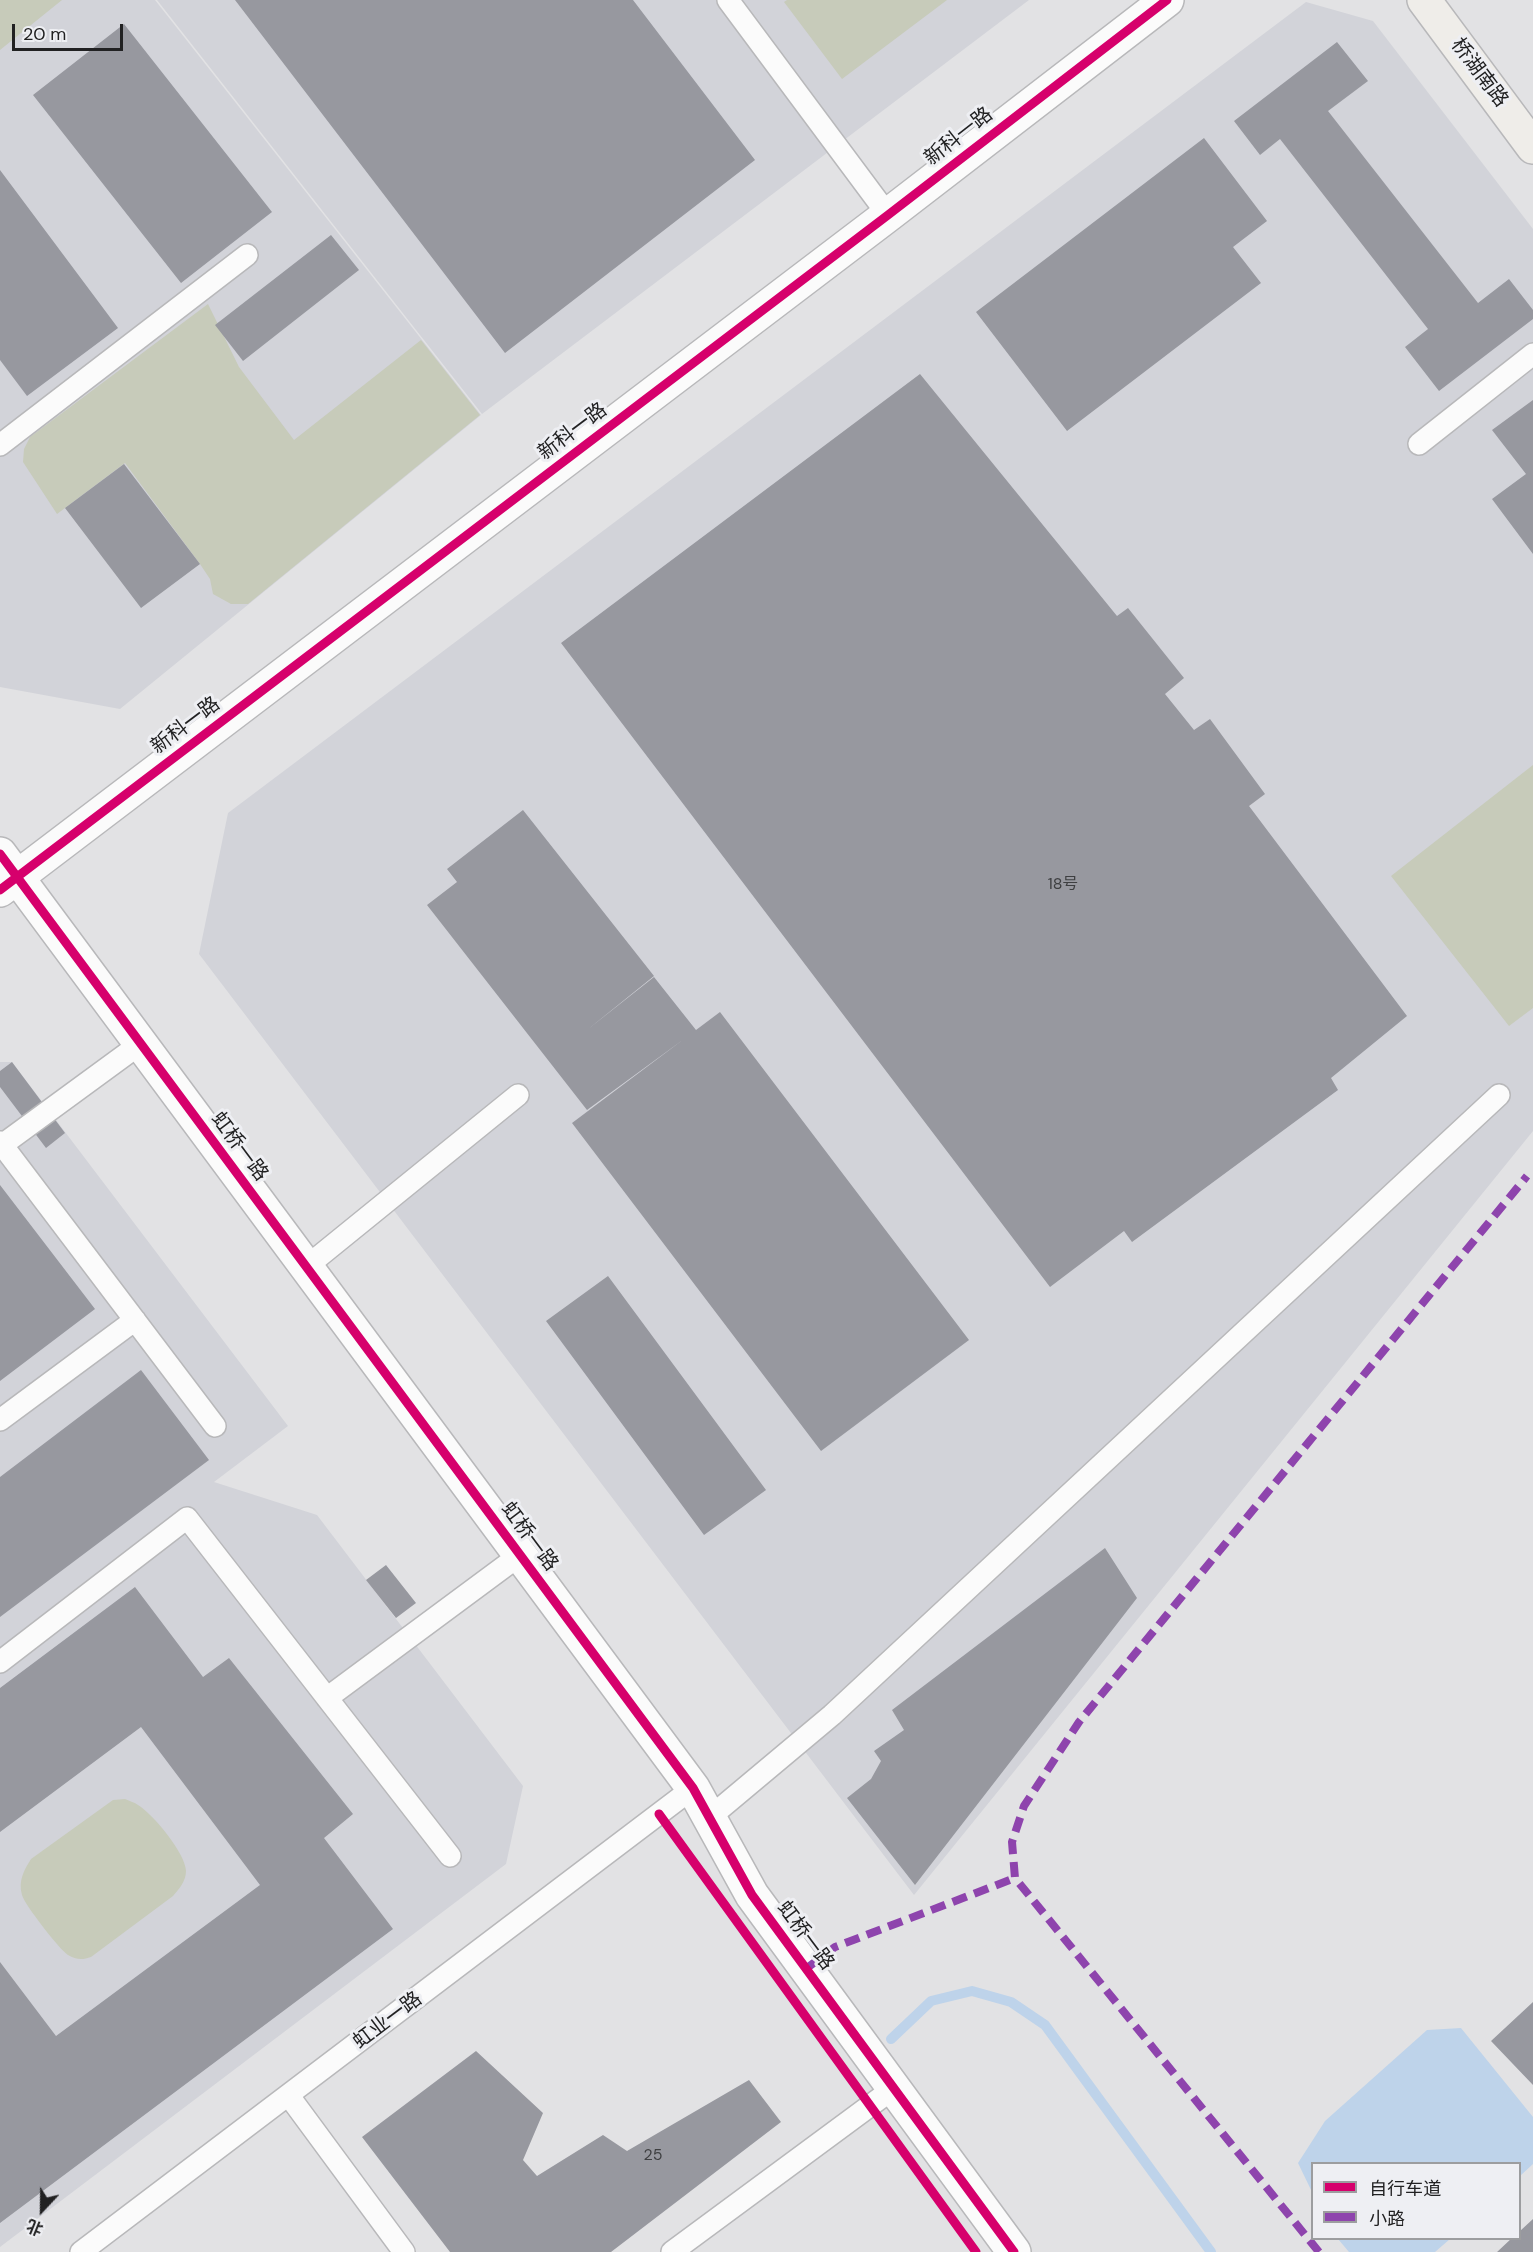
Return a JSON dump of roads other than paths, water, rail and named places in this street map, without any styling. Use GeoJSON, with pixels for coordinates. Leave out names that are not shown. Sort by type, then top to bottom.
{"type":"FeatureCollection","features":[{"type":"Feature","properties":{"kind":"main road","name":"桥湖南路"},"geometry":{"type":"LineString","coordinates":[[1424,0],[1533,147]]}},
{"type":"Feature","properties":{"kind":"street","name":"新科一路"},"geometry":{"type":"LineString","coordinates":[[6,874],[888,215],[1167,0]]}},
{"type":"Feature","properties":{"kind":"street","name":"虹桥一路"},"geometry":{"type":"LineString","coordinates":[[6,874],[140,1044],[693,1788],[752,1895],[1014,2252]]}},
{"type":"Feature","properties":{"kind":"lane"},"geometry":{"type":"LineString","coordinates":[[728,0],[888,215]]}},
{"type":"Feature","properties":{"kind":"lane"},"geometry":{"type":"LineString","coordinates":[[0,444],[247,255]]}},
{"type":"Feature","properties":{"kind":"lane"},"geometry":{"type":"LineString","coordinates":[[1419,444],[1533,354]]}},
{"type":"Feature","properties":{"kind":"lane"},"geometry":{"type":"LineString","coordinates":[[140,1044],[1,1143],[215,1426]]}},
{"type":"Feature","properties":{"kind":"lane"},"geometry":{"type":"LineString","coordinates":[[306,1267],[518,1095]]}},
{"type":"Feature","properties":{"kind":"lane"},"geometry":{"type":"LineString","coordinates":[[709,1818],[832,1715],[1499,1095]]}},
{"type":"Feature","properties":{"kind":"lane"},"geometry":{"type":"LineString","coordinates":[[0,1420],[135,1320]]}},
{"type":"Feature","properties":{"kind":"lane"},"geometry":{"type":"LineString","coordinates":[[0,1662],[187,1518],[450,1856]]}},
{"type":"Feature","properties":{"kind":"lane"},"geometry":{"type":"LineString","coordinates":[[327,1698],[520,1555]]}},
{"type":"Feature","properties":{"kind":"lane","name":"虹业一路"},"geometry":{"type":"LineString","coordinates":[[81,2252],[693,1788]]}},
{"type":"Feature","properties":{"kind":"lane"},"geometry":{"type":"LineString","coordinates":[[672,2252],[894,2088]]}},
{"type":"Feature","properties":{"kind":"lane"},"geometry":{"type":"LineString","coordinates":[[289,2096],[404,2252]]}},
{"type":"Feature","properties":{"kind":"water"},"geometry":{"type":"Polygon","coordinates":[[[1461,2028],[1533,2117],[1533,2164],[1521,2175],[1521,2162],[1311,2162],[1311,2190],[1298,2163],[1325,2121],[1427,2030],[1461,2028]]]}},
{"type":"Feature","properties":{"kind":"water"},"geometry":{"type":"Polygon","coordinates":[[[1339,2240],[1449,2240],[1435,2252],[1349,2252],[1339,2240]]]}},
{"type":"Feature","properties":{"kind":"waterway"},"geometry":{"type":"LineString","coordinates":[[891,2039],[931,2001],[972,1991],[1011,2002],[1045,2025],[1211,2252]]}}]}
